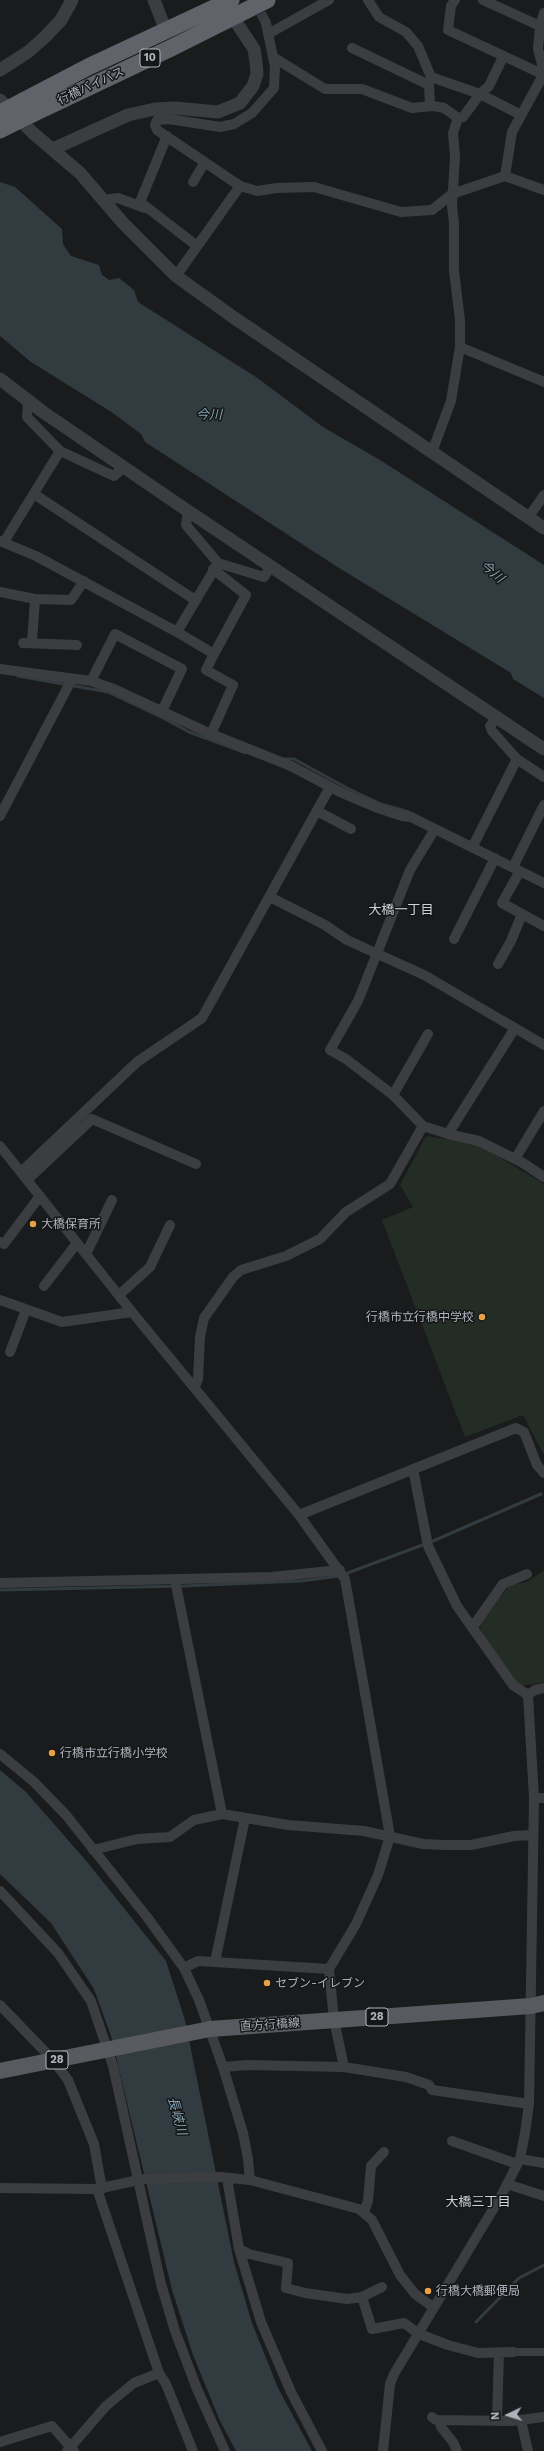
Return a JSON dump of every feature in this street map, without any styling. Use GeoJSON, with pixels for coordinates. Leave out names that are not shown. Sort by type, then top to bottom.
{"type":"FeatureCollection","features":[{"type":"Feature","properties":{"kind":"highway","name":"行橋バイパス"},"geometry":{"type":"LineString","coordinates":[[0,130],[28,107],[88,67],[166,31],[231,8],[267,0]]}},
{"type":"Feature","properties":{"kind":"highway","name":"行橋バイパス"},"geometry":{"type":"LineString","coordinates":[[0,113],[28,107],[171,48],[231,8]]}},
{"type":"Feature","properties":{"kind":"main road","name":"直方行橋線"},"geometry":{"type":"LineString","coordinates":[[0,2071],[205,2031],[538,2005]]}},
{"type":"Feature","properties":{"kind":"street"},"geometry":{"type":"LineString","coordinates":[[0,70],[28,52],[45,36],[61,20],[72,0]]}},
{"type":"Feature","properties":{"kind":"street"},"geometry":{"type":"LineString","coordinates":[[154,0],[166,31]]}},
{"type":"Feature","properties":{"kind":"street"},"geometry":{"type":"LineString","coordinates":[[329,0],[267,29],[275,67],[274,88],[252,113],[234,124],[220,127],[169,119],[157,120],[155,124],[157,130],[240,186],[257,191],[277,188],[314,187],[401,212],[432,210],[452,194],[505,176],[544,190]]}},
{"type":"Feature","properties":{"kind":"street"},"geometry":{"type":"LineString","coordinates":[[368,0],[379,17],[406,32],[418,46],[430,81],[430,106]]}},
{"type":"Feature","properties":{"kind":"street"},"geometry":{"type":"LineString","coordinates":[[455,0],[451,6],[448,30],[542,78]]}},
{"type":"Feature","properties":{"kind":"street"},"geometry":{"type":"LineString","coordinates":[[483,0],[540,26]]}},
{"type":"Feature","properties":{"kind":"street"},"geometry":{"type":"LineString","coordinates":[[53,149],[128,115],[155,109],[175,108],[218,112],[240,103],[253,86],[257,74],[256,62],[251,44],[231,8]]}},
{"type":"Feature","properties":{"kind":"street"},"geometry":{"type":"LineString","coordinates":[[505,176],[512,132],[542,78],[542,64],[538,49],[540,26],[544,13]]}},
{"type":"Feature","properties":{"kind":"street"},"geometry":{"type":"LineString","coordinates":[[352,48],[430,81],[480,94],[522,114]]}},
{"type":"Feature","properties":{"kind":"street"},"geometry":{"type":"LineString","coordinates":[[273,57],[325,89],[362,89],[412,108],[430,106],[444,108],[458,118]]}},
{"type":"Feature","properties":{"kind":"street"},"geometry":{"type":"LineString","coordinates":[[458,118],[463,117],[480,94],[489,86],[503,57]]}},
{"type":"Feature","properties":{"kind":"street"},"geometry":{"type":"LineString","coordinates":[[0,100],[80,173],[123,223],[176,276],[233,317],[544,528]]}},
{"type":"Feature","properties":{"kind":"street"},"geometry":{"type":"LineString","coordinates":[[432,452],[451,401],[460,347],[460,320],[454,271],[452,194],[455,158],[453,133],[458,118]]}},
{"type":"Feature","properties":{"kind":"street"},"geometry":{"type":"LineString","coordinates":[[167,136],[140,202],[197,246]]}},
{"type":"Feature","properties":{"kind":"street"},"geometry":{"type":"LineString","coordinates":[[193,182],[205,162]]}},
{"type":"Feature","properties":{"kind":"street"},"geometry":{"type":"LineString","coordinates":[[176,276],[240,186]]}},
{"type":"Feature","properties":{"kind":"street"},"geometry":{"type":"LineString","coordinates":[[104,200],[118,198],[150,210]]}},
{"type":"Feature","properties":{"kind":"street"},"geometry":{"type":"LineString","coordinates":[[460,347],[544,382]]}},
{"type":"Feature","properties":{"kind":"street"},"geometry":{"type":"LineString","coordinates":[[0,379],[28,401],[188,511],[544,749]]}},
{"type":"Feature","properties":{"kind":"street"},"geometry":{"type":"LineString","coordinates":[[28,401],[27,417],[60,451],[114,476],[124,467]]}},
{"type":"Feature","properties":{"kind":"street"},"geometry":{"type":"LineString","coordinates":[[60,451],[34,494],[2,541],[36,556],[84,581],[214,654]]}},
{"type":"Feature","properties":{"kind":"street"},"geometry":{"type":"LineString","coordinates":[[34,494],[196,600]]}},
{"type":"Feature","properties":{"kind":"street"},"geometry":{"type":"LineString","coordinates":[[528,518],[544,495]]}},
{"type":"Feature","properties":{"kind":"street"},"geometry":{"type":"LineString","coordinates":[[188,511],[186,525],[216,566],[246,595],[206,670],[233,685],[211,734]]}},
{"type":"Feature","properties":{"kind":"street"},"geometry":{"type":"LineString","coordinates":[[177,632],[216,566]]}},
{"type":"Feature","properties":{"kind":"street"},"geometry":{"type":"LineString","coordinates":[[216,566],[264,577],[272,566]]}},
{"type":"Feature","properties":{"kind":"street"},"geometry":{"type":"LineString","coordinates":[[0,592],[35,599],[71,600],[84,581]]}},
{"type":"Feature","properties":{"kind":"street"},"geometry":{"type":"LineString","coordinates":[[35,599],[27,643],[77,645]]}},
{"type":"Feature","properties":{"kind":"street"},"geometry":{"type":"LineString","coordinates":[[91,681],[115,634],[182,669],[162,710]]}},
{"type":"Feature","properties":{"kind":"street"},"geometry":{"type":"LineString","coordinates":[[0,669],[91,681],[162,710],[211,734],[291,766],[375,807],[402,816],[411,817],[473,846],[544,883]]}},
{"type":"Feature","properties":{"kind":"street"},"geometry":{"type":"LineString","coordinates":[[0,816],[72,679]]}},
{"type":"Feature","properties":{"kind":"street"},"geometry":{"type":"LineString","coordinates":[[496,716],[490,726],[492,731],[517,758],[544,777]]}},
{"type":"Feature","properties":{"kind":"street"},"geometry":{"type":"LineString","coordinates":[[473,846],[517,758]]}},
{"type":"Feature","properties":{"kind":"street"},"geometry":{"type":"LineString","coordinates":[[20,1172],[137,1062],[202,1018],[330,786]]}},
{"type":"Feature","properties":{"kind":"street"},"geometry":{"type":"LineString","coordinates":[[544,805],[502,903],[544,926]]}},
{"type":"Feature","properties":{"kind":"street"},"geometry":{"type":"LineString","coordinates":[[317,811],[351,829]]}},
{"type":"Feature","properties":{"kind":"street"},"geometry":{"type":"LineString","coordinates":[[435,829],[410,870],[358,1001],[330,1050],[346,1059],[393,1095],[423,1126],[448,1134],[479,1141],[515,1159],[544,1177]]}},
{"type":"Feature","properties":{"kind":"street"},"geometry":{"type":"LineString","coordinates":[[454,939],[495,858]]}},
{"type":"Feature","properties":{"kind":"street"},"geometry":{"type":"LineString","coordinates":[[270,897],[301,911],[377,954],[424,975],[544,1045]]}},
{"type":"Feature","properties":{"kind":"street"},"geometry":{"type":"LineString","coordinates":[[498,964],[511,941],[522,914]]}},
{"type":"Feature","properties":{"kind":"street"},"geometry":{"type":"LineString","coordinates":[[448,1134],[515,1028]]}},
{"type":"Feature","properties":{"kind":"street"},"geometry":{"type":"LineString","coordinates":[[393,1095],[428,1034]]}},
{"type":"Feature","properties":{"kind":"street"},"geometry":{"type":"LineString","coordinates":[[515,1159],[543,1116]]}},
{"type":"Feature","properties":{"kind":"street"},"geometry":{"type":"LineString","coordinates":[[27,1180],[92,1119],[196,1164]]}},
{"type":"Feature","properties":{"kind":"street"},"geometry":{"type":"LineString","coordinates":[[195,1387],[198,1379],[200,1337],[204,1318],[232,1277],[241,1270],[286,1256],[320,1239],[346,1212],[390,1184],[423,1126]]}},
{"type":"Feature","properties":{"kind":"street"},"geometry":{"type":"LineString","coordinates":[[1,1149],[118,1295],[299,1515],[345,1579],[390,1836],[378,1875],[356,1924],[329,1970],[334,2020],[344,2067]]}},
{"type":"Feature","properties":{"kind":"street"},"geometry":{"type":"LineString","coordinates":[[0,1242],[4,1244],[40,1196]]}},
{"type":"Feature","properties":{"kind":"street"},"geometry":{"type":"LineString","coordinates":[[86,1254],[112,1200]]}},
{"type":"Feature","properties":{"kind":"street"},"geometry":{"type":"LineString","coordinates":[[118,1295],[150,1267],[170,1225]]}},
{"type":"Feature","properties":{"kind":"street"},"geometry":{"type":"LineString","coordinates":[[44,1286],[77,1242]]}},
{"type":"Feature","properties":{"kind":"street"},"geometry":{"type":"LineString","coordinates":[[0,1300],[62,1322],[132,1312]]}},
{"type":"Feature","properties":{"kind":"street"},"geometry":{"type":"LineString","coordinates":[[10,1352],[26,1310]]}},
{"type":"Feature","properties":{"kind":"street"},"geometry":{"type":"LineString","coordinates":[[299,1515],[516,1428],[524,1432],[537,1465],[544,1473]]}},
{"type":"Feature","properties":{"kind":"street"},"geometry":{"type":"LineString","coordinates":[[413,1469],[428,1546],[457,1606],[512,1685],[528,1695]]}},
{"type":"Feature","properties":{"kind":"street"},"geometry":{"type":"LineString","coordinates":[[0,1583],[271,1577],[340,1570]]}},
{"type":"Feature","properties":{"kind":"street"},"geometry":{"type":"LineString","coordinates":[[472,1628],[503,1584],[527,1574]]}},
{"type":"Feature","properties":{"kind":"street"},"geometry":{"type":"LineString","coordinates":[[175,1580],[222,1814]]}},
{"type":"Feature","properties":{"kind":"street"},"geometry":{"type":"LineString","coordinates":[[528,1695],[534,1690],[544,1688]]}},
{"type":"Feature","properties":{"kind":"street"},"geometry":{"type":"LineString","coordinates":[[383,2451],[390,2384],[433,2307],[507,2184],[518,2162],[529,2104],[538,2005],[533,1835],[539,1798],[528,1695]]}},
{"type":"Feature","properties":{"kind":"street"},"geometry":{"type":"LineString","coordinates":[[0,1754],[34,1782],[66,1816],[147,1918],[184,1968],[205,2031],[223,2067],[243,2133],[250,2180]]}},
{"type":"Feature","properties":{"kind":"street"},"geometry":{"type":"LineString","coordinates":[[93,1850],[137,1839],[170,1837],[194,1820],[222,1814],[288,1825],[364,1831],[422,1844],[471,1844],[514,1836],[533,1835]]}},
{"type":"Feature","properties":{"kind":"street"},"geometry":{"type":"LineString","coordinates":[[215,1962],[245,1818]]}},
{"type":"Feature","properties":{"kind":"street"},"geometry":{"type":"LineString","coordinates":[[0,1891],[58,1953],[76,1978],[91,2001],[111,2050],[161,2284],[175,2331],[197,2389],[225,2451]]}},
{"type":"Feature","properties":{"kind":"street"},"geometry":{"type":"LineString","coordinates":[[184,1968],[198,1961],[329,1970]]}},
{"type":"Feature","properties":{"kind":"street"},"geometry":{"type":"LineString","coordinates":[[0,2005],[53,2060],[68,2080],[94,2144],[100,2189],[159,2373],[166,2384],[193,2451]]}},
{"type":"Feature","properties":{"kind":"street"},"geometry":{"type":"LineString","coordinates":[[223,2067],[344,2067],[406,2077],[429,2085],[432,2090],[529,2104]]}},
{"type":"Feature","properties":{"kind":"street"},"geometry":{"type":"LineString","coordinates":[[452,2141],[518,2162],[544,2163]]}},
{"type":"Feature","properties":{"kind":"street"},"geometry":{"type":"LineString","coordinates":[[364,2212],[368,2201],[371,2166],[384,2152]]}},
{"type":"Feature","properties":{"kind":"street"},"geometry":{"type":"LineString","coordinates":[[224,2177],[239,2249],[263,2328],[291,2392],[322,2451]]}},
{"type":"Feature","properties":{"kind":"street"},"geometry":{"type":"LineString","coordinates":[[0,2188],[53,2190],[100,2189],[140,2180],[224,2177],[250,2180],[364,2212],[372,2220],[400,2274],[415,2294],[433,2307]]}},
{"type":"Feature","properties":{"kind":"street"},"geometry":{"type":"LineString","coordinates":[[507,2184],[544,2196]]}},
{"type":"Feature","properties":{"kind":"street"},"geometry":{"type":"LineString","coordinates":[[239,2249],[249,2254],[288,2263],[286,2288],[336,2299],[362,2297],[382,2287]]}},
{"type":"Feature","properties":{"kind":"street"},"geometry":{"type":"LineString","coordinates":[[362,2297],[372,2329],[404,2323],[419,2334],[448,2345],[478,2353],[544,2352]]}},
{"type":"Feature","properties":{"kind":"street"},"geometry":{"type":"LineString","coordinates":[[497,2421],[499,2353]]}},
{"type":"Feature","properties":{"kind":"street"},"geometry":{"type":"LineString","coordinates":[[0,2442],[52,2426],[71,2450],[106,2406],[134,2383],[159,2373]]}},
{"type":"Feature","properties":{"kind":"street"},"geometry":{"type":"LineString","coordinates":[[457,2451],[453,2442],[436,2419],[497,2421],[544,2417]]}},
{"type":"Feature","properties":{"kind":"street"},"geometry":{"type":"LineString","coordinates":[[521,2420],[528,2451]]}},
{"type":"Feature","properties":{"kind":"shaded area","name":"行橋市立行橋中学校"},"geometry":{"type":"Polygon","coordinates":[[[426,1136],[477,1144],[544,1184],[544,1455],[523,1415],[465,1437],[382,1220],[413,1207],[400,1185],[426,1136]]]}},
{"type":"Feature","properties":{"kind":"shaded area"},"geometry":{"type":"Polygon","coordinates":[[[544,1570],[544,1682],[520,1686],[483,1636],[480,1628],[482,1620],[510,1585],[527,1582],[544,1570]]]}},
{"type":"Feature","properties":{"kind":"water","name":"今川"},"geometry":{"type":"Polygon","coordinates":[[[0,182],[15,187],[62,229],[63,244],[71,256],[99,265],[102,275],[109,280],[119,278],[134,290],[138,302],[256,377],[323,427],[380,460],[544,565],[544,698],[513,679],[511,673],[339,568],[145,442],[141,434],[113,413],[31,362],[0,336],[0,182]]]}},
{"type":"Feature","properties":{"kind":"water","name":"長峡川"},"geometry":{"type":"Polygon","coordinates":[[[0,1770],[26,1792],[88,1863],[166,1961],[185,2020],[234,2262],[252,2323],[278,2388],[312,2451],[236,2451],[220,2421],[193,2355],[172,2290],[111,2036],[94,1989],[51,1923],[0,1874],[0,1770]]]}},
{"type":"Feature","properties":{"kind":"waterway"},"geometry":{"type":"LineString","coordinates":[[18,676],[108,692],[189,732],[246,753]]}},
{"type":"Feature","properties":{"kind":"waterway"},"geometry":{"type":"LineString","coordinates":[[284,759],[294,759],[347,788],[381,804],[409,812]]}},
{"type":"Feature","properties":{"kind":"waterway"},"geometry":{"type":"LineString","coordinates":[[345,1574],[433,1541],[541,1494]]}},
{"type":"Feature","properties":{"kind":"waterway"},"geometry":{"type":"LineString","coordinates":[[0,1590],[184,1586],[301,1581],[340,1576]]}},
{"type":"Feature","properties":{"kind":"waterway"},"geometry":{"type":"LineString","coordinates":[[476,2322],[519,2278],[544,2265]]}},
{"type":"Feature","properties":{"kind":"tunnel"},"geometry":{"type":"LineString","coordinates":[[254,0],[266,23]]}},
{"type":"Feature","properties":{"kind":"place","name":"大橋保育所"},"geometry":{"type":"Point","coordinates":[33,1224]}},
{"type":"Feature","properties":{"kind":"place","name":"行橋市立行橋中学校"},"geometry":{"type":"Point","coordinates":[482,1317]}},
{"type":"Feature","properties":{"kind":"place","name":"行橋市立行橋小学校"},"geometry":{"type":"Point","coordinates":[52,1753]}},
{"type":"Feature","properties":{"kind":"place","name":"セブン-イレブン"},"geometry":{"type":"Point","coordinates":[267,1983]}},
{"type":"Feature","properties":{"kind":"place","name":"行橋大橋郵便局"},"geometry":{"type":"Point","coordinates":[428,2291]}},
{"type":"Feature","properties":{"kind":"district","name":"大橋一丁目"},"geometry":{"type":"Point","coordinates":[401,910]}},
{"type":"Feature","properties":{"kind":"district","name":"大橋三丁目"},"geometry":{"type":"Point","coordinates":[478,2202]}}]}
